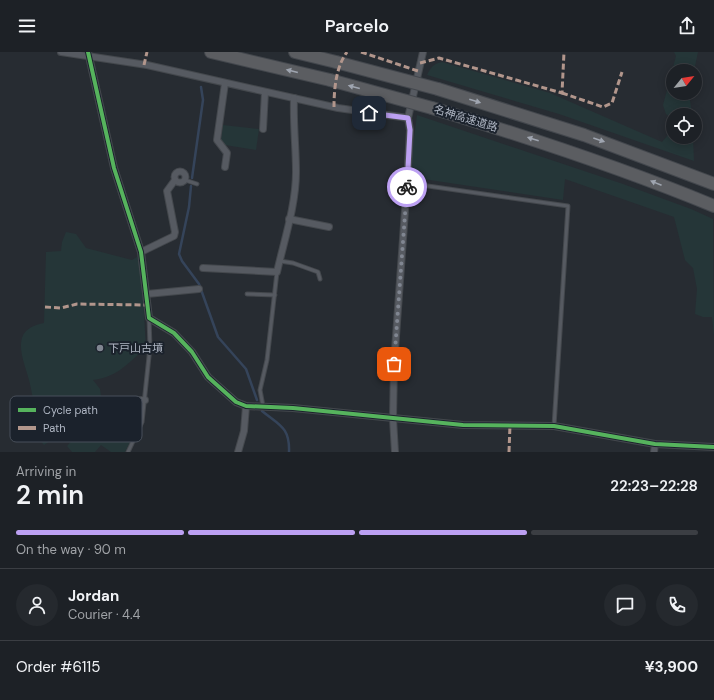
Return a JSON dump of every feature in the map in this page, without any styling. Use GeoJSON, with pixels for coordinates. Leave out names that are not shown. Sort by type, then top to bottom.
{"type":"FeatureCollection","features":[{"type":"Feature","properties":{"kind":"highway","name":"名神高速道路"},"geometry":{"type":"LineString","coordinates":[[212,52],[330,80],[432,108],[583,156],[714,206]]}},
{"type":"Feature","properties":{"kind":"highway","name":"名神高速道路"},"geometry":{"type":"LineString","coordinates":[[295,52],[438,89],[584,135],[714,184]]}},
{"type":"Feature","properties":{"kind":"street"},"geometry":{"type":"LineString","coordinates":[[61,52],[88,54],[147,65],[338,108],[408,118]]}},
{"type":"Feature","properties":{"kind":"street"},"geometry":{"type":"LineString","coordinates":[[395,452],[393,419],[394,364],[407,183],[410,130],[408,118],[423,52]]}},
{"type":"Feature","properties":{"kind":"street"},"geometry":{"type":"LineString","coordinates":[[88,54],[114,168],[141,252],[149,318],[174,333],[192,352],[208,377],[236,402],[246,406],[264,406],[463,425],[554,426],[655,444],[714,448]]}},
{"type":"Feature","properties":{"kind":"street"},"geometry":{"type":"LineString","coordinates":[[225,83],[217,140],[227,153],[225,167]]}},
{"type":"Feature","properties":{"kind":"street"},"geometry":{"type":"LineString","coordinates":[[263,128],[265,92]]}},
{"type":"Feature","properties":{"kind":"street"},"geometry":{"type":"LineString","coordinates":[[203,268],[277,272],[290,219],[296,174],[293,121],[294,98]]}},
{"type":"Feature","properties":{"kind":"street"},"geometry":{"type":"LineString","coordinates":[[141,252],[174,236],[175,232],[167,191],[175,180],[174,176],[179,172],[184,173],[185,180],[179,183],[175,180]]}},
{"type":"Feature","properties":{"kind":"street"},"geometry":{"type":"LineString","coordinates":[[290,219],[329,227]]}},
{"type":"Feature","properties":{"kind":"street"},"geometry":{"type":"LineString","coordinates":[[147,294],[199,289]]}},
{"type":"Feature","properties":{"kind":"street"},"geometry":{"type":"LineString","coordinates":[[238,452],[244,431],[246,406]]}},
{"type":"Feature","properties":{"kind":"street"},"geometry":{"type":"LineString","coordinates":[[654,452],[655,444]]}},
{"type":"Feature","properties":{"kind":"lane"},"geometry":{"type":"LineString","coordinates":[[185,180],[196,184]]}},
{"type":"Feature","properties":{"kind":"lane"},"geometry":{"type":"LineString","coordinates":[[407,183],[568,206],[554,426]]}},
{"type":"Feature","properties":{"kind":"lane"},"geometry":{"type":"LineString","coordinates":[[280,261],[312,269],[318,272],[320,279]]}},
{"type":"Feature","properties":{"kind":"lane"},"geometry":{"type":"LineString","coordinates":[[264,406],[260,390],[267,360],[277,272]]}},
{"type":"Feature","properties":{"kind":"lane"},"geometry":{"type":"LineString","coordinates":[[247,294],[275,295]]}},
{"type":"Feature","properties":{"kind":"lane"},"geometry":{"type":"LineString","coordinates":[[142,422],[150,347],[149,318]]}},
{"type":"Feature","properties":{"kind":"lane"},"geometry":{"type":"LineString","coordinates":[[128,452],[133,442]]}},
{"type":"Feature","properties":{"kind":"shaded area"},"geometry":{"type":"Polygon","coordinates":[[[674,52],[698,52],[695,64],[674,64],[676,56],[674,52]]]}},
{"type":"Feature","properties":{"kind":"shaded area"},"geometry":{"type":"Polygon","coordinates":[[[442,62],[550,93],[662,142],[666,137],[666,144],[693,144],[694,161],[559,114],[427,75],[433,66],[442,62]]]}},
{"type":"Feature","properties":{"kind":"shaded area"},"geometry":{"type":"Polygon","coordinates":[[[666,94],[666,100],[690,100],[691,108],[666,108],[666,114],[663,105],[666,94]]]}},
{"type":"Feature","properties":{"kind":"shaded area"},"geometry":{"type":"Polygon","coordinates":[[[417,115],[623,184],[691,209],[713,219],[714,336],[712,317],[703,317],[695,314],[697,289],[693,268],[685,260],[674,217],[565,179],[563,200],[423,179],[410,168],[417,115]]]}},
{"type":"Feature","properties":{"kind":"shaded area"},"geometry":{"type":"Polygon","coordinates":[[[223,125],[259,129],[256,150],[225,145],[221,139],[223,125]]]}},
{"type":"Feature","properties":{"kind":"shaded area"},"geometry":{"type":"Polygon","coordinates":[[[66,232],[76,234],[86,248],[132,260],[137,257],[141,264],[146,348],[128,364],[110,376],[93,380],[100,389],[101,396],[32,396],[24,365],[21,348],[23,335],[28,329],[44,323],[46,252],[61,251],[62,242],[66,232]]]}},
{"type":"Feature","properties":{"kind":"shaded area"},"geometry":{"type":"Polygon","coordinates":[[[41,442],[48,442],[44,445],[41,442]]]}},
{"type":"Feature","properties":{"kind":"shaded area"},"geometry":{"type":"Polygon","coordinates":[[[71,442],[130,442],[125,452],[111,452],[101,445],[95,452],[72,452],[67,446],[71,442]]]}},
{"type":"Feature","properties":{"kind":"waterway"},"geometry":{"type":"LineString","coordinates":[[192,178],[203,100],[201,87]]}},
{"type":"Feature","properties":{"kind":"waterway"},"geometry":{"type":"LineString","coordinates":[[191,186],[189,207],[179,254],[182,261],[199,284],[218,337],[246,369],[257,400]]}},
{"type":"Feature","properties":{"kind":"waterway"},"geometry":{"type":"LineString","coordinates":[[262,411],[282,427],[288,437],[289,452]]}},
{"type":"Feature","properties":{"kind":"marked path"},"geometry":{"type":"LineString","coordinates":[[144,65],[147,52]]}},
{"type":"Feature","properties":{"kind":"marked path"},"geometry":{"type":"LineString","coordinates":[[334,107],[334,93],[338,71],[347,52]]}},
{"type":"Feature","properties":{"kind":"marked path"},"geometry":{"type":"LineString","coordinates":[[361,52],[418,71]]}},
{"type":"Feature","properties":{"kind":"marked path"},"geometry":{"type":"LineString","coordinates":[[420,63],[439,58],[562,93],[564,52]]}},
{"type":"Feature","properties":{"kind":"marked path"},"geometry":{"type":"LineString","coordinates":[[562,93],[603,107],[612,103],[622,72]]}},
{"type":"Feature","properties":{"kind":"marked path"},"geometry":{"type":"LineString","coordinates":[[45,307],[61,308],[77,304],[148,305]]}},
{"type":"Feature","properties":{"kind":"marked path"},"geometry":{"type":"LineString","coordinates":[[509,452],[510,425]]}},
{"type":"Feature","properties":{"kind":"cycle path"},"geometry":{"type":"LineString","coordinates":[[88,52],[114,168],[141,252],[149,318],[174,333],[192,352],[208,377],[236,402],[246,406],[293,408],[463,425],[554,426],[655,444],[714,447]]}},
{"type":"Feature","properties":{"kind":"way so far"},"geometry":{"type":"LineString","coordinates":[[394,364],[403,258],[407,187]]}},
{"type":"Feature","properties":{"kind":"place","name":"下戸山古墳"},"geometry":{"type":"Point","coordinates":[100,348]}},
{"type":"Feature","properties":{"kind":"route"},"geometry":{"type":"LineString","coordinates":[[369,113],[408,118],[410,130],[407,187]]}}]}
